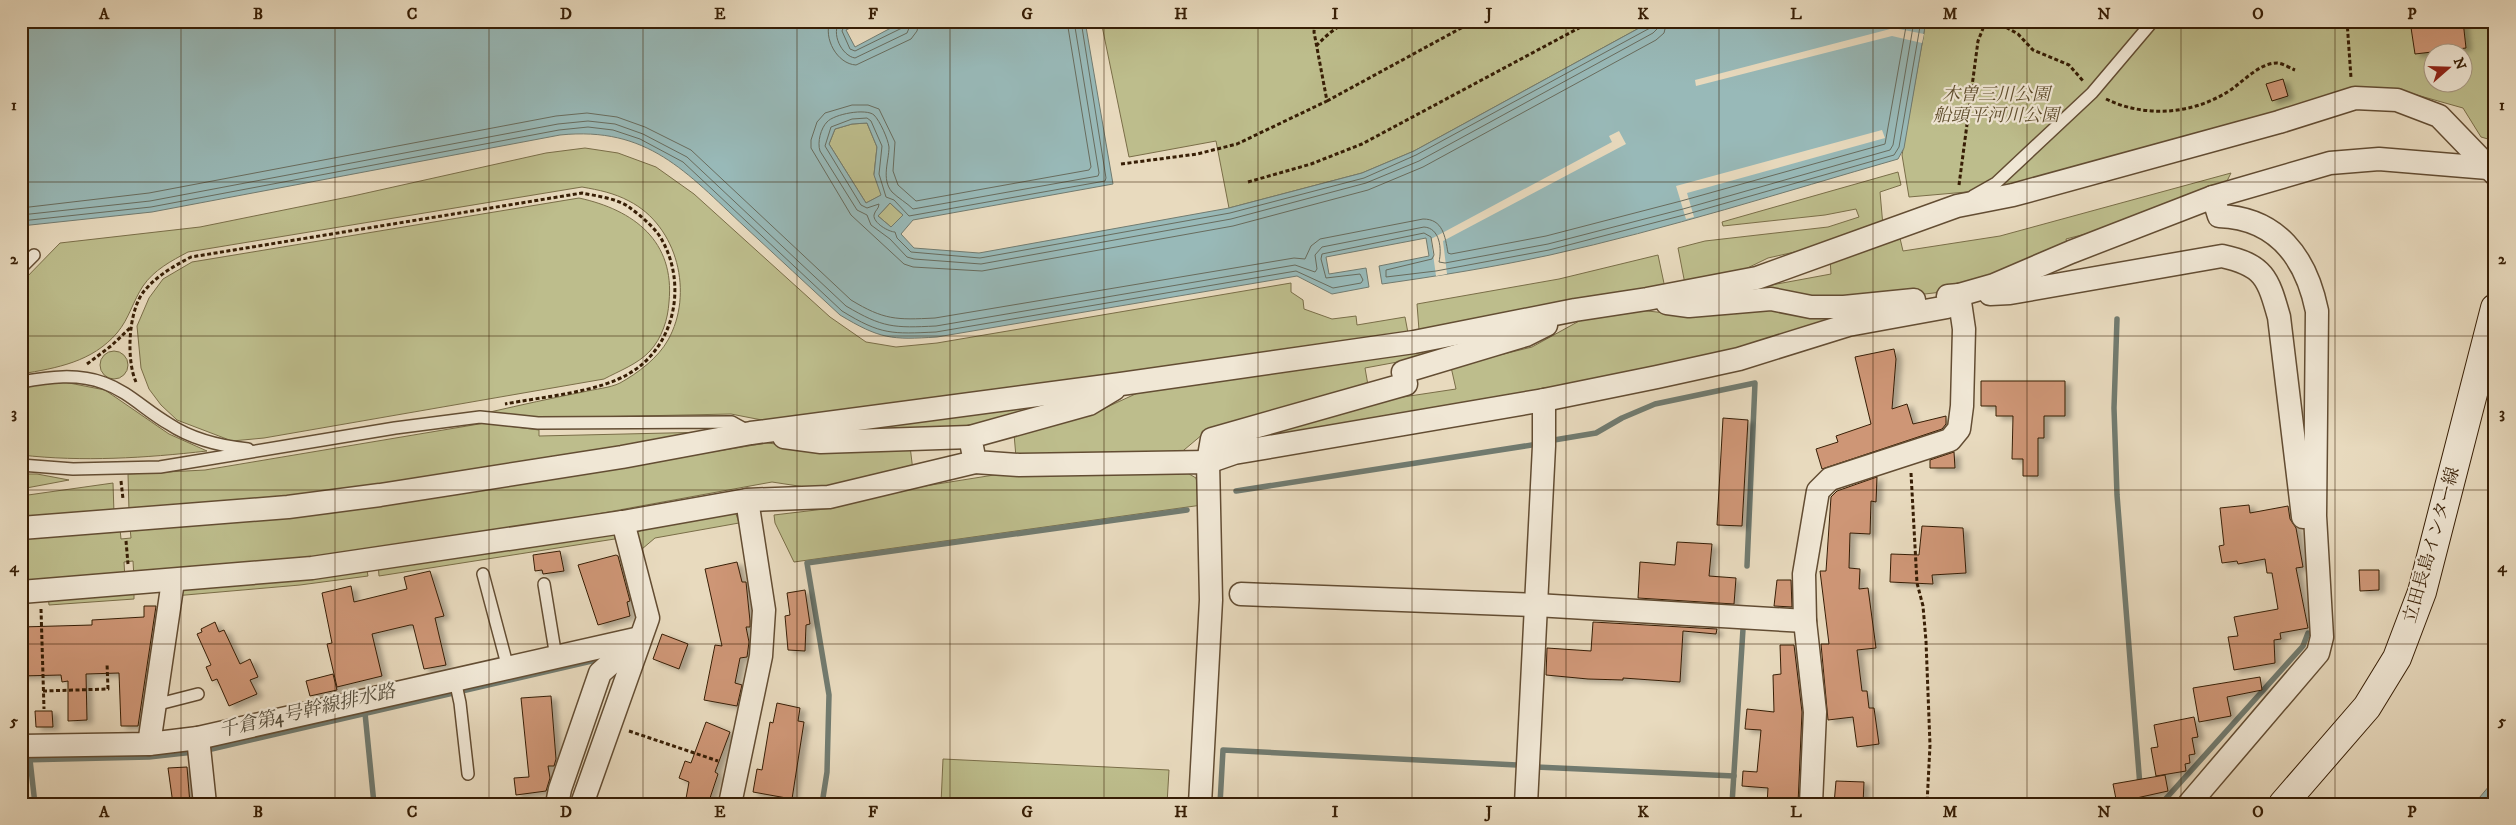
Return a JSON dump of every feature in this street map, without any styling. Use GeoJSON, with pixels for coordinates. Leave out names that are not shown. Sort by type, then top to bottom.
{"type":"FeatureCollection","features":[{"type":"Feature","properties":{"kind":"main road","name":"立田長島インター線"},"geometry":{"type":"LineString","coordinates":[[2283,804],[2367,707],[2397,658],[2422,592],[2495,308]]}},
{"type":"Feature","properties":{"kind":"street"},"geometry":{"type":"LineString","coordinates":[[21,528],[306,505],[622,457],[751,433],[1121,384],[1414,342],[1575,310],[1647,299],[1757,278],[1957,206],[2023,192],[2279,122],[2355,98],[2397,100],[2439,116],[2477,152],[2491,171]]}},
{"type":"Feature","properties":{"kind":"street"},"geometry":{"type":"LineString","coordinates":[[31,591],[173,581],[312,568],[624,522],[747,500],[830,496],[975,462],[1019,465],[1208,462],[1234,453],[1544,400],[1739,360],[1848,325],[1947,307],[1960,295],[1994,285],[2071,252],[2213,197],[2330,163],[2379,159],[2491,171]]}},
{"type":"Feature","properties":{"kind":"street"},"geometry":{"type":"LineString","coordinates":[[2189,804],[2318,653],[2322,637],[2315,516],[2317,311],[2312,290],[2298,257],[2286,243],[2264,227],[2240,216],[2219,216],[2213,197]]}},
{"type":"Feature","properties":{"kind":"street"},"geometry":{"type":"LineString","coordinates":[[1647,299],[1689,306],[1771,299],[1811,307],[1844,307],[1960,295],[2010,293],[2222,256],[2245,261],[2259,271],[2271,289],[2279,317],[2303,514],[2322,617]]}},
{"type":"Feature","properties":{"kind":"street"},"geometry":{"type":"LineString","coordinates":[[1811,804],[1816,712],[1805,621],[1804,574],[1818,491],[1830,479],[1950,440],[1959,429],[1962,406],[1964,329],[1960,295]]}},
{"type":"Feature","properties":{"kind":"street"},"geometry":{"type":"LineString","coordinates":[[1200,804],[1211,600],[1208,462],[1212,439],[1406,384],[1403,372],[1526,335],[1575,310]]}},
{"type":"Feature","properties":{"kind":"street"},"geometry":{"type":"LineString","coordinates":[[751,433],[821,442],[970,437],[1089,404],[1121,384]]}},
{"type":"Feature","properties":{"kind":"street"},"geometry":{"type":"LineString","coordinates":[[1526,804],[1544,446],[1544,400]]}},
{"type":"Feature","properties":{"kind":"street"},"geometry":{"type":"LineString","coordinates":[[970,437],[975,462]]}},
{"type":"Feature","properties":{"kind":"street"},"geometry":{"type":"LineString","coordinates":[[730,804],[761,656],[764,610],[747,500]]}},
{"type":"Feature","properties":{"kind":"street"},"geometry":{"type":"LineString","coordinates":[[582,804],[648,618],[624,522]]}},
{"type":"Feature","properties":{"kind":"street"},"geometry":{"type":"LineString","coordinates":[[149,744],[173,581]]}},
{"type":"Feature","properties":{"kind":"street"},"geometry":{"type":"LineString","coordinates":[[1240,594],[1536,605],[1805,621]]}},
{"type":"Feature","properties":{"kind":"street"},"geometry":{"type":"LineString","coordinates":[[21,746],[149,744],[198,747],[508,668],[640,638]]}},
{"type":"Feature","properties":{"kind":"street"},"geometry":{"type":"LineString","coordinates":[[557,804],[560,789],[600,672],[640,638]]}},
{"type":"Feature","properties":{"kind":"street"},"geometry":{"type":"LineString","coordinates":[[198,747],[205,804]]}},
{"type":"Feature","properties":{"kind":"lane"},"geometry":{"type":"LineString","coordinates":[[1957,206],[1996,183],[2092,93],[2153,21]]}},
{"type":"Feature","properties":{"kind":"lane"},"geometry":{"type":"LineString","coordinates":[[21,268],[34,256]]}},
{"type":"Feature","properties":{"kind":"lane"},"geometry":{"type":"LineString","coordinates":[[21,382],[55,376],[76,377],[104,383],[136,399],[169,425],[215,445],[265,451]]}},
{"type":"Feature","properties":{"kind":"lane"},"geometry":{"type":"LineString","coordinates":[[21,465],[73,469],[160,467],[395,428],[480,417],[538,422],[732,422],[751,433]]}},
{"type":"Feature","properties":{"kind":"lane"},"geometry":{"type":"LineString","coordinates":[[483,574],[508,668]]}},
{"type":"Feature","properties":{"kind":"lane"},"geometry":{"type":"LineString","coordinates":[[544,584],[556,657]]}},
{"type":"Feature","properties":{"kind":"lane"},"geometry":{"type":"LineString","coordinates":[[456,682],[468,774]]}},
{"type":"Feature","properties":{"kind":"lane"},"geometry":{"type":"LineString","coordinates":[[155,704],[198,694]]}},
{"type":"Feature","properties":{"kind":"path"},"geometry":{"type":"LineString","coordinates":[[1315,21],[1316,46],[1327,101]]}},
{"type":"Feature","properties":{"kind":"path"},"geometry":{"type":"LineString","coordinates":[[1316,46],[1330,32],[1340,25],[1351,21]]}},
{"type":"Feature","properties":{"kind":"path"},"geometry":{"type":"LineString","coordinates":[[1121,164],[1197,154],[1237,144],[1327,101],[1474,21]]}},
{"type":"Feature","properties":{"kind":"path"},"geometry":{"type":"LineString","coordinates":[[1248,182],[1311,164],[1362,144],[1592,21]]}},
{"type":"Feature","properties":{"kind":"path"},"geometry":{"type":"LineString","coordinates":[[1957,206],[1978,41],[1986,21]]}},
{"type":"Feature","properties":{"kind":"path"},"geometry":{"type":"LineString","coordinates":[[1995,21],[2018,34],[2033,50],[2070,65],[2092,93],[2120,106],[2166,112],[2188,108],[2224,95],[2265,67],[2277,63],[2295,70]]}},
{"type":"Feature","properties":{"kind":"path"},"geometry":{"type":"LineString","coordinates":[[2347,21],[2350,73],[2355,98]]}},
{"type":"Feature","properties":{"kind":"path"},"geometry":{"type":"LineString","coordinates":[[148,408],[134,379],[129,354],[130,327],[143,292],[160,274],[191,257],[582,193],[627,206],[646,221],[663,242],[671,264],[675,288],[673,311],[668,332],[653,353],[631,373],[606,384],[503,404]]}},
{"type":"Feature","properties":{"kind":"path"},"geometry":{"type":"LineString","coordinates":[[55,376],[88,364],[111,346],[130,327]]}},
{"type":"Feature","properties":{"kind":"path"},"geometry":{"type":"LineString","coordinates":[[1923,449],[1911,474],[1917,583],[1923,606],[1926,641],[1930,745],[1927,804]]}},
{"type":"Feature","properties":{"kind":"path"},"geometry":{"type":"LineString","coordinates":[[125,534],[127,558]]}},
{"type":"Feature","properties":{"kind":"path"},"geometry":{"type":"LineString","coordinates":[[31,591],[44,709]]}},
{"type":"Feature","properties":{"kind":"path"},"geometry":{"type":"LineString","coordinates":[[43,691],[108,690],[107,663]]}},
{"type":"Feature","properties":{"kind":"path"},"geometry":{"type":"LineString","coordinates":[[609,724],[738,768]]}},
{"type":"Feature","properties":{"kind":"green space"},"geometry":{"type":"Polygon","coordinates":[[[1101,21],[1652,21],[1414,151],[1362,173],[1229,208],[1216,141],[1129,157],[1101,21]]]}},
{"type":"Feature","properties":{"kind":"green space","name":"木曽三川公園 船頭平河川公園"},"geometry":{"type":"Polygon","coordinates":[[[1926,21],[2493,21],[2495,141],[2481,137],[2463,108],[2399,90],[2001,189],[1909,197],[1902,155],[1926,21]]]}},
{"type":"Feature","properties":{"kind":"green space"},"geometry":{"type":"Polygon","coordinates":[[[867,123],[877,147],[874,174],[882,195],[866,203],[829,144],[835,129],[852,124],[867,123]]]}},
{"type":"Feature","properties":{"kind":"green space"},"geometry":{"type":"Polygon","coordinates":[[[585,148],[618,153],[656,167],[694,194],[830,317],[866,342],[896,347],[937,343],[1291,283],[1291,292],[1303,300],[1304,309],[1332,319],[1356,316],[1357,325],[1405,317],[1408,333],[772,422],[731,414],[542,418],[490,412],[620,383],[634,375],[659,353],[668,340],[676,322],[680,302],[680,282],[677,263],[670,244],[659,227],[646,212],[629,201],[606,192],[582,187],[188,252],[163,266],[147,280],[121,328],[97,351],[61,366],[21,374],[21,283],[60,243],[200,227],[353,196],[546,153],[585,148]]]}},
{"type":"Feature","properties":{"kind":"green space"},"geometry":{"type":"Polygon","coordinates":[[[1898,172],[1901,185],[1880,192],[1883,226],[1826,245],[1768,258],[1731,276],[1685,284],[1678,248],[1705,241],[1828,227],[1859,217],[1856,209],[1825,215],[1723,226],[1722,222],[1898,172]]]}},
{"type":"Feature","properties":{"kind":"green space"},"geometry":{"type":"Polygon","coordinates":[[[2231,173],[2225,185],[2128,223],[2066,239],[2068,248],[1951,291],[1837,304],[1696,299],[1831,274],[1830,258],[1899,234],[1903,251],[2000,236],[2231,173]]]}},
{"type":"Feature","properties":{"kind":"green space"},"geometry":{"type":"Polygon","coordinates":[[[579,198],[599,203],[617,211],[633,220],[647,232],[658,245],[665,262],[669,281],[669,302],[664,328],[654,346],[640,360],[604,379],[264,438],[232,441],[177,420],[161,405],[149,389],[141,368],[137,326],[149,298],[163,279],[192,262],[579,198]]]}},
{"type":"Feature","properties":{"kind":"green space"},"geometry":{"type":"Polygon","coordinates":[[[890,203],[903,215],[891,227],[878,216],[890,203]]]}},
{"type":"Feature","properties":{"kind":"green space"},"geometry":{"type":"Polygon","coordinates":[[[1658,255],[1665,288],[1419,330],[1417,304],[1559,279],[1658,255]]]}},
{"type":"Feature","properties":{"kind":"green space"},"geometry":{"type":"Polygon","coordinates":[[[1773,307],[1873,313],[1655,371],[1216,449],[1363,403],[1456,389],[1451,367],[1532,347],[1581,320],[1638,310],[1685,315],[1773,307]]]}},
{"type":"Feature","properties":{"kind":"green space"},"geometry":{"type":"Polygon","coordinates":[[[1513,332],[1457,351],[1365,368],[1369,391],[1203,434],[1178,455],[1016,457],[1014,434],[1094,413],[1142,391],[1513,332]]]}},
{"type":"Feature","properties":{"kind":"green space"},"geometry":{"type":"Polygon","coordinates":[[[114,351],[124,355],[128,365],[124,375],[114,379],[104,375],[100,365],[104,355],[114,351]]]}},
{"type":"Feature","properties":{"kind":"green space"},"geometry":{"type":"Polygon","coordinates":[[[64,382],[105,390],[169,434],[207,451],[114,458],[21,455],[21,387],[64,382]]]}},
{"type":"Feature","properties":{"kind":"green space"},"geometry":{"type":"Polygon","coordinates":[[[1078,400],[963,428],[821,433],[1078,400]]]}},
{"type":"Feature","properties":{"kind":"green space"},"geometry":{"type":"Polygon","coordinates":[[[485,423],[539,430],[539,436],[711,432],[609,450],[288,497],[129,511],[128,474],[205,470],[485,423]]]}},
{"type":"Feature","properties":{"kind":"green space"},"geometry":{"type":"Polygon","coordinates":[[[767,443],[822,449],[910,446],[913,471],[831,491],[772,482],[395,551],[134,578],[133,561],[124,562],[125,579],[21,586],[21,536],[120,529],[121,539],[131,538],[130,528],[375,506],[767,443]]]}},
{"type":"Feature","properties":{"kind":"green space"},"geometry":{"type":"Polygon","coordinates":[[[1019,471],[1184,471],[1196,478],[1202,505],[794,562],[775,523],[774,515],[833,508],[906,489],[1019,471]]]}},
{"type":"Feature","properties":{"kind":"green space"},"geometry":{"type":"Polygon","coordinates":[[[21,474],[37,474],[69,480],[21,489],[21,474]]]}},
{"type":"Feature","properties":{"kind":"green space"},"geometry":{"type":"Polygon","coordinates":[[[113,483],[114,513],[21,519],[21,496],[113,483]]]}},
{"type":"Feature","properties":{"kind":"green space"},"geometry":{"type":"Polygon","coordinates":[[[735,511],[739,523],[655,538],[642,549],[637,532],[660,524],[735,511]]]}},
{"type":"Feature","properties":{"kind":"green space"},"geometry":{"type":"Polygon","coordinates":[[[613,528],[621,538],[379,576],[378,563],[613,528]]]}},
{"type":"Feature","properties":{"kind":"green space"},"geometry":{"type":"Polygon","coordinates":[[[366,565],[368,576],[300,585],[174,596],[177,585],[366,565]]]}},
{"type":"Feature","properties":{"kind":"green space"},"geometry":{"type":"Polygon","coordinates":[[[134,588],[134,599],[49,605],[48,595],[134,588]]]}},
{"type":"Feature","properties":{"kind":"green space"},"geometry":{"type":"Polygon","coordinates":[[[943,759],[1169,770],[1167,804],[941,804],[943,759]]]}},
{"type":"Feature","properties":{"kind":"water"},"geometry":{"type":"Polygon","coordinates":[[[21,21],[865,21],[846,30],[855,47],[904,21],[1085,21],[1113,184],[913,220],[901,234],[914,248],[979,253],[1229,208],[1362,173],[1414,151],[1652,21],[1926,21],[1904,148],[1898,159],[1638,234],[1508,263],[1382,284],[1379,266],[1429,256],[1426,238],[1326,257],[1329,274],[1366,268],[1369,287],[1332,294],[1297,276],[937,337],[897,338],[886,336],[866,329],[840,315],[684,171],[642,146],[618,138],[591,134],[560,135],[152,212],[21,226],[21,21]],[[867,123],[852,124],[835,129],[829,144],[866,203],[881,195],[874,175],[877,147],[867,123]],[[890,203],[878,216],[891,227],[903,215],[890,203]]]}},
{"type":"Feature","properties":{"kind":"water"},"geometry":{"type":"Polygon","coordinates":[[[2495,779],[2495,804],[2474,804],[2495,779]]]}},
{"type":"Feature","properties":{"kind":"pier"},"geometry":{"type":"Polygon","coordinates":[[[1894,28],[1924,34],[1922,43],[1892,36],[1696,86],[1695,80],[1894,28]]]}},
{"type":"Feature","properties":{"kind":"pier"},"geometry":{"type":"Polygon","coordinates":[[[1882,130],[1885,138],[1687,193],[1694,217],[1686,219],[1676,186],[1882,130]]]}},
{"type":"Feature","properties":{"kind":"pier"},"geometry":{"type":"Polygon","coordinates":[[[1619,131],[1626,144],[1443,241],[1447,274],[1436,276],[1431,239],[1612,142],[1609,136],[1619,131]]]}},
{"type":"Feature","properties":{"kind":"building"},"geometry":{"type":"Polygon","coordinates":[[[2410,21],[2463,21],[2465,42],[2424,42],[2424,53],[2415,54],[2410,21]]]}},
{"type":"Feature","properties":{"kind":"building"},"geometry":{"type":"Polygon","coordinates":[[[2283,79],[2288,96],[2272,101],[2266,84],[2283,79]]]}},
{"type":"Feature","properties":{"kind":"building"},"geometry":{"type":"Polygon","coordinates":[[[1894,349],[1896,359],[1892,409],[1907,404],[1913,424],[1946,416],[1946,424],[1942,429],[1822,469],[1816,449],[1838,442],[1836,436],[1871,424],[1855,357],[1894,349]]]}},
{"type":"Feature","properties":{"kind":"building"},"geometry":{"type":"Polygon","coordinates":[[[1981,381],[2065,381],[2065,416],[2044,416],[2044,438],[2038,438],[2038,476],[2023,476],[2023,459],[2012,459],[2013,416],[1996,416],[1996,406],[1981,406],[1981,381]]]}},
{"type":"Feature","properties":{"kind":"building"},"geometry":{"type":"Polygon","coordinates":[[[1723,418],[1748,420],[1742,526],[1717,525],[1723,418]]]}},
{"type":"Feature","properties":{"kind":"building"},"geometry":{"type":"Polygon","coordinates":[[[1954,452],[1955,468],[1930,468],[1930,460],[1954,452]]]}},
{"type":"Feature","properties":{"kind":"building"},"geometry":{"type":"Polygon","coordinates":[[[1877,477],[1876,502],[1871,501],[1870,534],[1850,533],[1849,568],[1860,569],[1859,589],[1868,588],[1876,648],[1857,650],[1862,691],[1867,691],[1869,708],[1874,708],[1879,744],[1857,747],[1853,717],[1828,720],[1821,644],[1829,644],[1820,571],[1826,571],[1831,497],[1837,491],[1877,477]]]}},
{"type":"Feature","properties":{"kind":"building"},"geometry":{"type":"Polygon","coordinates":[[[2249,505],[2250,513],[2288,506],[2290,519],[2296,528],[2303,567],[2296,568],[2308,628],[2280,633],[2281,639],[2274,640],[2275,663],[2234,670],[2228,637],[2238,636],[2234,617],[2278,609],[2272,573],[2267,573],[2265,559],[2238,564],[2237,561],[2222,563],[2219,546],[2224,545],[2220,508],[2249,505]]]}},
{"type":"Feature","properties":{"kind":"building"},"geometry":{"type":"Polygon","coordinates":[[[1922,526],[1963,528],[1966,573],[1932,575],[1933,584],[1890,582],[1891,554],[1919,555],[1922,526]]]}},
{"type":"Feature","properties":{"kind":"building"},"geometry":{"type":"Polygon","coordinates":[[[1677,542],[1712,544],[1709,576],[1736,578],[1734,604],[1638,598],[1640,562],[1675,565],[1677,542]]]}},
{"type":"Feature","properties":{"kind":"building"},"geometry":{"type":"Polygon","coordinates":[[[560,551],[564,571],[543,574],[542,570],[535,571],[533,555],[560,551]]]}},
{"type":"Feature","properties":{"kind":"building"},"geometry":{"type":"Polygon","coordinates":[[[618,556],[630,601],[627,602],[630,616],[598,625],[578,565],[618,556]]]}},
{"type":"Feature","properties":{"kind":"building"},"geometry":{"type":"Polygon","coordinates":[[[737,562],[742,582],[746,582],[750,627],[746,627],[749,642],[747,657],[740,658],[735,683],[742,685],[737,706],[704,700],[715,645],[722,646],[705,569],[737,562]]]}},
{"type":"Feature","properties":{"kind":"building"},"geometry":{"type":"Polygon","coordinates":[[[2359,570],[2379,570],[2379,590],[2360,591],[2359,570]]]}},
{"type":"Feature","properties":{"kind":"building"},"geometry":{"type":"Polygon","coordinates":[[[430,571],[444,616],[435,618],[446,665],[424,669],[413,625],[410,625],[372,634],[382,676],[337,687],[327,644],[332,643],[322,593],[351,586],[354,602],[407,589],[404,577],[430,571]]]}},
{"type":"Feature","properties":{"kind":"building"},"geometry":{"type":"Polygon","coordinates":[[[1777,580],[1791,580],[1792,607],[1774,606],[1777,580]]]}},
{"type":"Feature","properties":{"kind":"building"},"geometry":{"type":"Polygon","coordinates":[[[805,590],[810,624],[806,625],[805,651],[788,650],[785,616],[790,615],[787,593],[805,590]]]}},
{"type":"Feature","properties":{"kind":"building"},"geometry":{"type":"Polygon","coordinates":[[[144,606],[156,606],[138,726],[121,726],[119,673],[86,674],[87,720],[68,721],[68,681],[62,682],[61,675],[21,676],[21,627],[92,625],[92,620],[144,617],[144,606]]]}},
{"type":"Feature","properties":{"kind":"building"},"geometry":{"type":"Polygon","coordinates":[[[215,622],[219,632],[224,630],[240,664],[250,659],[258,677],[250,680],[257,694],[229,706],[217,679],[212,681],[206,667],[211,665],[197,634],[202,632],[201,629],[215,622]]]}},
{"type":"Feature","properties":{"kind":"building"},"geometry":{"type":"Polygon","coordinates":[[[1593,622],[1717,629],[1716,634],[1683,631],[1680,682],[1623,678],[1623,680],[1588,679],[1546,675],[1547,648],[1591,651],[1593,622]]]}},
{"type":"Feature","properties":{"kind":"building"},"geometry":{"type":"Polygon","coordinates":[[[662,634],[688,644],[679,669],[653,659],[662,634]]]}},
{"type":"Feature","properties":{"kind":"building"},"geometry":{"type":"Polygon","coordinates":[[[1780,645],[1794,645],[1802,712],[1798,804],[1767,804],[1768,788],[1742,786],[1743,771],[1757,772],[1761,730],[1745,729],[1747,709],[1774,712],[1773,675],[1781,674],[1780,645]]]}},
{"type":"Feature","properties":{"kind":"building"},"geometry":{"type":"Polygon","coordinates":[[[333,674],[337,690],[310,696],[306,681],[333,674]]]}},
{"type":"Feature","properties":{"kind":"building"},"geometry":{"type":"Polygon","coordinates":[[[2260,677],[2262,690],[2227,697],[2231,716],[2199,722],[2193,688],[2260,677]]]}},
{"type":"Feature","properties":{"kind":"building"},"geometry":{"type":"Polygon","coordinates":[[[551,696],[556,759],[554,766],[548,766],[550,778],[546,791],[516,795],[514,778],[529,777],[521,698],[551,696]]]}},
{"type":"Feature","properties":{"kind":"building"},"geometry":{"type":"Polygon","coordinates":[[[777,703],[800,708],[798,721],[804,722],[792,799],[753,792],[757,769],[762,770],[770,722],[773,723],[777,703]]]}},
{"type":"Feature","properties":{"kind":"building"},"geometry":{"type":"Polygon","coordinates":[[[35,711],[52,711],[53,727],[36,727],[35,711]]]}},
{"type":"Feature","properties":{"kind":"building"},"geometry":{"type":"Polygon","coordinates":[[[2194,717],[2198,737],[2192,738],[2195,754],[2189,755],[2190,763],[2185,764],[2186,771],[2156,776],[2151,748],[2158,747],[2154,725],[2194,717]]]}},
{"type":"Feature","properties":{"kind":"building"},"geometry":{"type":"Polygon","coordinates":[[[706,722],[730,732],[715,772],[718,774],[708,804],[685,804],[689,782],[679,778],[685,761],[691,763],[706,722]]]}},
{"type":"Feature","properties":{"kind":"building"},"geometry":{"type":"Polygon","coordinates":[[[187,767],[190,804],[173,804],[168,768],[187,767]]]}},
{"type":"Feature","properties":{"kind":"building"},"geometry":{"type":"Polygon","coordinates":[[[2165,775],[2168,791],[2132,799],[2133,804],[2117,804],[2113,784],[2165,775]]]}},
{"type":"Feature","properties":{"kind":"building"},"geometry":{"type":"Polygon","coordinates":[[[1836,781],[1864,782],[1863,804],[1834,804],[1836,781]]]}},
{"type":"Feature","properties":{"kind":"waterway"},"geometry":{"type":"LineString","coordinates":[[2117,319],[2114,408],[2117,495],[2140,786]]}},
{"type":"Feature","properties":{"kind":"waterway"},"geometry":{"type":"LineString","coordinates":[[1554,440],[1596,433],[1622,418],[1655,404],[1755,383],[1747,566]]}},
{"type":"Feature","properties":{"kind":"waterway"},"geometry":{"type":"LineString","coordinates":[[1236,491],[1538,444]]}},
{"type":"Feature","properties":{"kind":"waterway"},"geometry":{"type":"LineString","coordinates":[[822,804],[827,772],[829,695],[807,563],[1187,510]]}},
{"type":"Feature","properties":{"kind":"waterway"},"geometry":{"type":"LineString","coordinates":[[1732,804],[1743,629]]}},
{"type":"Feature","properties":{"kind":"waterway"},"geometry":{"type":"LineString","coordinates":[[2161,804],[2303,646],[2308,633]]}},
{"type":"Feature","properties":{"kind":"waterway","name":"千倉第4号幹線排水路"},"geometry":{"type":"LineString","coordinates":[[203,751],[596,660]]}},
{"type":"Feature","properties":{"kind":"waterway"},"geometry":{"type":"LineString","coordinates":[[365,713],[374,804]]}},
{"type":"Feature","properties":{"kind":"waterway"},"geometry":{"type":"LineString","coordinates":[[1220,804],[1223,750],[1517,765]]}},
{"type":"Feature","properties":{"kind":"waterway","name":"千倉第4号幹線排水路"},"geometry":{"type":"LineString","coordinates":[[21,760],[149,757],[194,752]]}},
{"type":"Feature","properties":{"kind":"waterway"},"geometry":{"type":"LineString","coordinates":[[30,760],[35,804]]}},
{"type":"Feature","properties":{"kind":"waterway"},"geometry":{"type":"LineString","coordinates":[[1536,767],[1734,776]]}}]}
